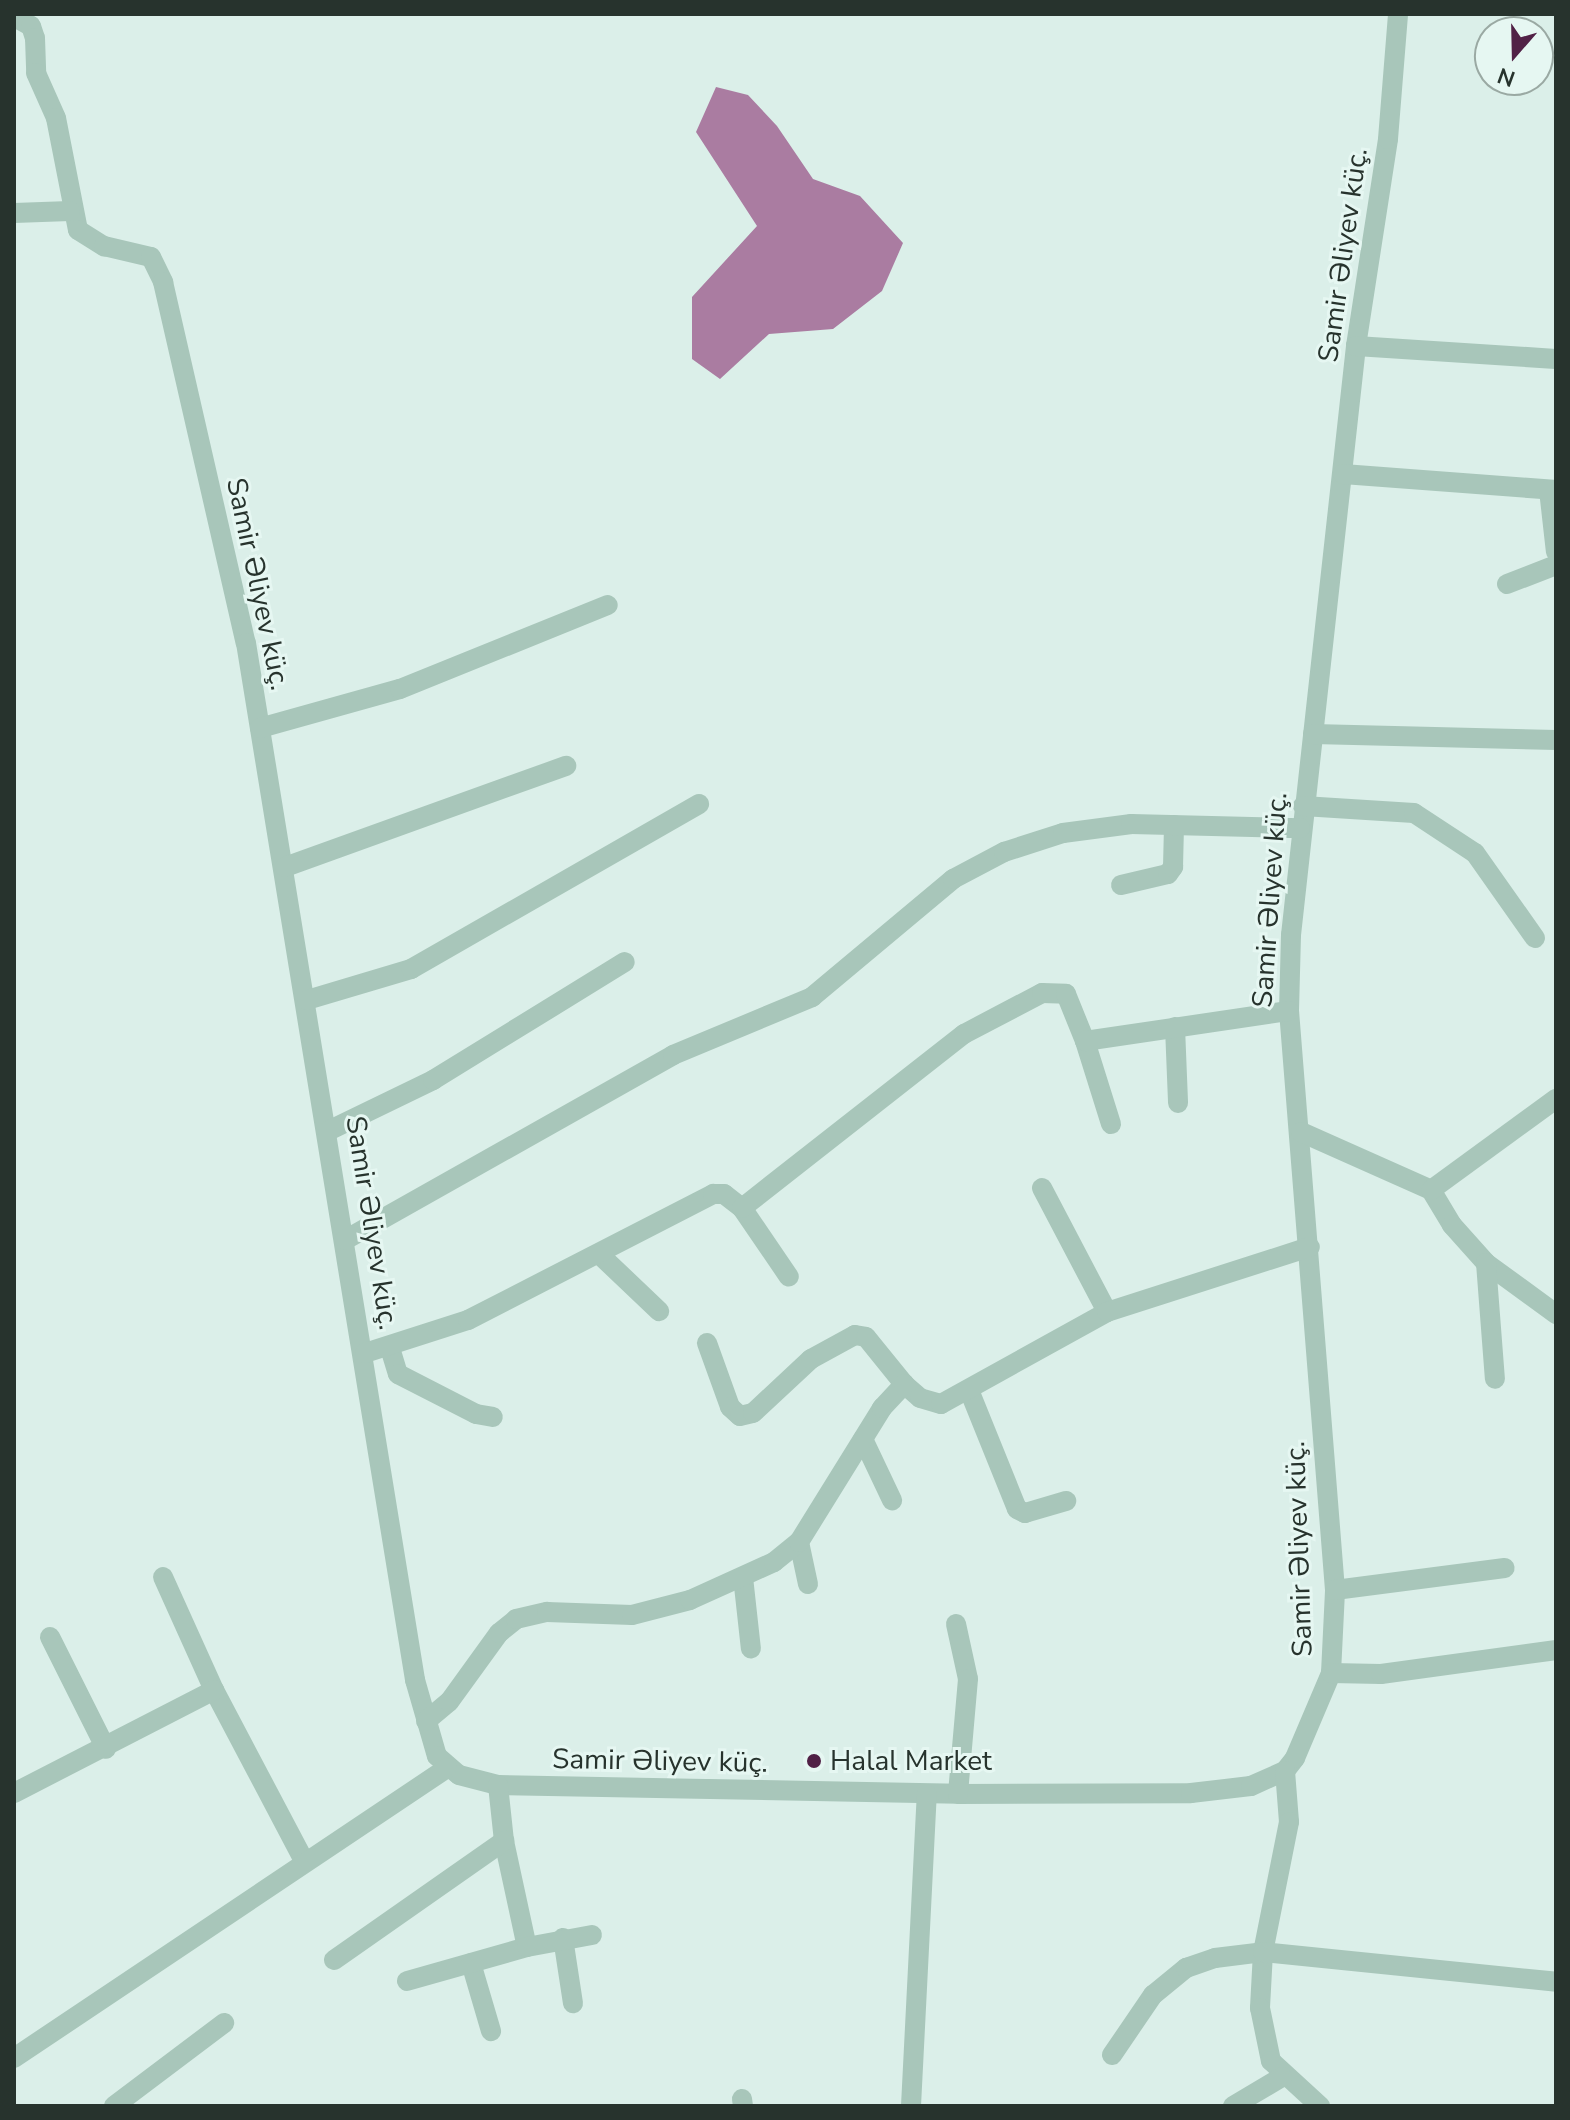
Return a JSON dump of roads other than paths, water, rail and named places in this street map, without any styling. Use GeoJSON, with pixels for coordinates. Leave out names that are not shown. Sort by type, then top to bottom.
{"type":"FeatureCollection","features":[{"type":"Feature","properties":{"kind":"street","name":"Samir Əliyev küç."},"geometry":{"type":"LineString","coordinates":[[70,211],[78,230],[89,239],[151,257],[159,267],[242,628],[285,867],[426,1721],[437,1756],[447,1768],[498,1785],[927,1794],[1191,1793],[1251,1786],[1285,1771],[1309,1731],[1331,1673],[1335,1590],[1289,1011],[1300,828],[1356,346],[1388,139],[1398,14]]}},
{"type":"Feature","properties":{"kind":"street"},"geometry":{"type":"LineString","coordinates":[[14,17],[31,26],[35,38],[36,73],[56,118],[70,211],[14,213]]}},
{"type":"Feature","properties":{"kind":"street"},"geometry":{"type":"LineString","coordinates":[[1356,346],[1556,359]]}},
{"type":"Feature","properties":{"kind":"street"},"geometry":{"type":"LineString","coordinates":[[1343,474],[1553,490],[1556,552]]}},
{"type":"Feature","properties":{"kind":"street"},"geometry":{"type":"LineString","coordinates":[[1507,584],[1556,565]]}},
{"type":"Feature","properties":{"kind":"street"},"geometry":{"type":"LineString","coordinates":[[260,728],[400,689],[608,605]]}},
{"type":"Feature","properties":{"kind":"street"},"geometry":{"type":"LineString","coordinates":[[1313,734],[1556,740]]}},
{"type":"Feature","properties":{"kind":"street"},"geometry":{"type":"LineString","coordinates":[[285,867],[566,766]]}},
{"type":"Feature","properties":{"kind":"street"},"geometry":{"type":"LineString","coordinates":[[307,1000],[411,969],[699,804]]}},
{"type":"Feature","properties":{"kind":"street"},"geometry":{"type":"LineString","coordinates":[[1303,806],[1414,813],[1475,853],[1535,938]]}},
{"type":"Feature","properties":{"kind":"street"},"geometry":{"type":"LineString","coordinates":[[345,1240],[673,1055],[812,997],[953,879],[1004,852],[1063,833],[1174,825],[1300,828]]}},
{"type":"Feature","properties":{"kind":"street"},"geometry":{"type":"LineString","coordinates":[[1121,885],[1168,874],[1173,867],[1174,825]]}},
{"type":"Feature","properties":{"kind":"street"},"geometry":{"type":"LineString","coordinates":[[328,1131],[433,1080],[625,962]]}},
{"type":"Feature","properties":{"kind":"street"},"geometry":{"type":"LineString","coordinates":[[742,1208],[964,1034],[1042,993],[1066,994],[1085,1041],[1111,1124]]}},
{"type":"Feature","properties":{"kind":"street"},"geometry":{"type":"LineString","coordinates":[[1085,1041],[1289,1011]]}},
{"type":"Feature","properties":{"kind":"street"},"geometry":{"type":"LineString","coordinates":[[1175,1027],[1178,1103]]}},
{"type":"Feature","properties":{"kind":"street"},"geometry":{"type":"LineString","coordinates":[[1431,1190],[1556,1099]]}},
{"type":"Feature","properties":{"kind":"street"},"geometry":{"type":"LineString","coordinates":[[1301,1132],[1431,1190],[1452,1225],[1486,1263],[1556,1314]]}},
{"type":"Feature","properties":{"kind":"street"},"geometry":{"type":"LineString","coordinates":[[1042,1188],[1107,1312]]}},
{"type":"Feature","properties":{"kind":"street"},"geometry":{"type":"LineString","coordinates":[[365,1353],[390,1348],[468,1320],[713,1194],[724,1194],[742,1208],[789,1277]]}},
{"type":"Feature","properties":{"kind":"street"},"geometry":{"type":"LineString","coordinates":[[707,1343],[730,1407],[740,1416],[753,1413],[823,1350],[855,1335],[866,1337],[904,1384],[934,1404],[969,1390],[1107,1312],[1310,1247]]}},
{"type":"Feature","properties":{"kind":"street"},"geometry":{"type":"LineString","coordinates":[[599,1254],[659,1311]]}},
{"type":"Feature","properties":{"kind":"street"},"geometry":{"type":"LineString","coordinates":[[1486,1263],[1495,1379]]}},
{"type":"Feature","properties":{"kind":"street"},"geometry":{"type":"LineString","coordinates":[[390,1348],[398,1374],[476,1414],[493,1417]]}},
{"type":"Feature","properties":{"kind":"street"},"geometry":{"type":"LineString","coordinates":[[426,1721],[449,1702],[499,1633],[516,1619],[547,1612],[632,1615],[690,1600],[743,1577],[799,1542],[863,1439],[904,1384]]}},
{"type":"Feature","properties":{"kind":"street"},"geometry":{"type":"LineString","coordinates":[[969,1390],[1017,1509],[1025,1513],[1066,1501]]}},
{"type":"Feature","properties":{"kind":"street"},"geometry":{"type":"LineString","coordinates":[[863,1439],[892,1500]]}},
{"type":"Feature","properties":{"kind":"street"},"geometry":{"type":"LineString","coordinates":[[799,1542],[808,1584]]}},
{"type":"Feature","properties":{"kind":"street"},"geometry":{"type":"LineString","coordinates":[[1335,1590],[1505,1568]]}},
{"type":"Feature","properties":{"kind":"street"},"geometry":{"type":"LineString","coordinates":[[163,1577],[214,1690],[304,1861]]}},
{"type":"Feature","properties":{"kind":"street"},"geometry":{"type":"LineString","coordinates":[[743,1577],[751,1649]]}},
{"type":"Feature","properties":{"kind":"street"},"geometry":{"type":"LineString","coordinates":[[956,1624],[968,1679],[958,1794]]}},
{"type":"Feature","properties":{"kind":"street"},"geometry":{"type":"LineString","coordinates":[[50,1637],[106,1749]]}},
{"type":"Feature","properties":{"kind":"street"},"geometry":{"type":"LineString","coordinates":[[1331,1673],[1381,1674],[1556,1650]]}},
{"type":"Feature","properties":{"kind":"street"},"geometry":{"type":"LineString","coordinates":[[14,1793],[106,1749],[214,1690]]}},
{"type":"Feature","properties":{"kind":"street"},"geometry":{"type":"LineString","coordinates":[[14,2058],[447,1768]]}},
{"type":"Feature","properties":{"kind":"street"},"geometry":{"type":"LineString","coordinates":[[1285,1771],[1289,1822],[1263,1952],[1263,2038],[1282,2077],[1320,2106]]}},
{"type":"Feature","properties":{"kind":"street"},"geometry":{"type":"LineString","coordinates":[[498,1785],[504,1841],[527,1947]]}},
{"type":"Feature","properties":{"kind":"street"},"geometry":{"type":"LineString","coordinates":[[907,2105],[927,1794]]}},
{"type":"Feature","properties":{"kind":"street"},"geometry":{"type":"LineString","coordinates":[[334,1960],[504,1841]]}},
{"type":"Feature","properties":{"kind":"street"},"geometry":{"type":"LineString","coordinates":[[407,1981],[563,1938],[592,1935]]}},
{"type":"Feature","properties":{"kind":"street"},"geometry":{"type":"LineString","coordinates":[[563,1938],[573,2003]]}},
{"type":"Feature","properties":{"kind":"street"},"geometry":{"type":"LineString","coordinates":[[1112,2055],[1153,1995],[1186,1968],[1215,1958],[1263,1952],[1556,1982]]}},
{"type":"Feature","properties":{"kind":"street"},"geometry":{"type":"LineString","coordinates":[[471,1963],[491,2031]]}},
{"type":"Feature","properties":{"kind":"street"},"geometry":{"type":"LineString","coordinates":[[114,2106],[224,2023]]}},
{"type":"Feature","properties":{"kind":"street"},"geometry":{"type":"LineString","coordinates":[[1233,2106],[1282,2077]]}},
{"type":"Feature","properties":{"kind":"place","name":"Halal Market"},"geometry":{"type":"Point","coordinates":[814,1761]}}]}
